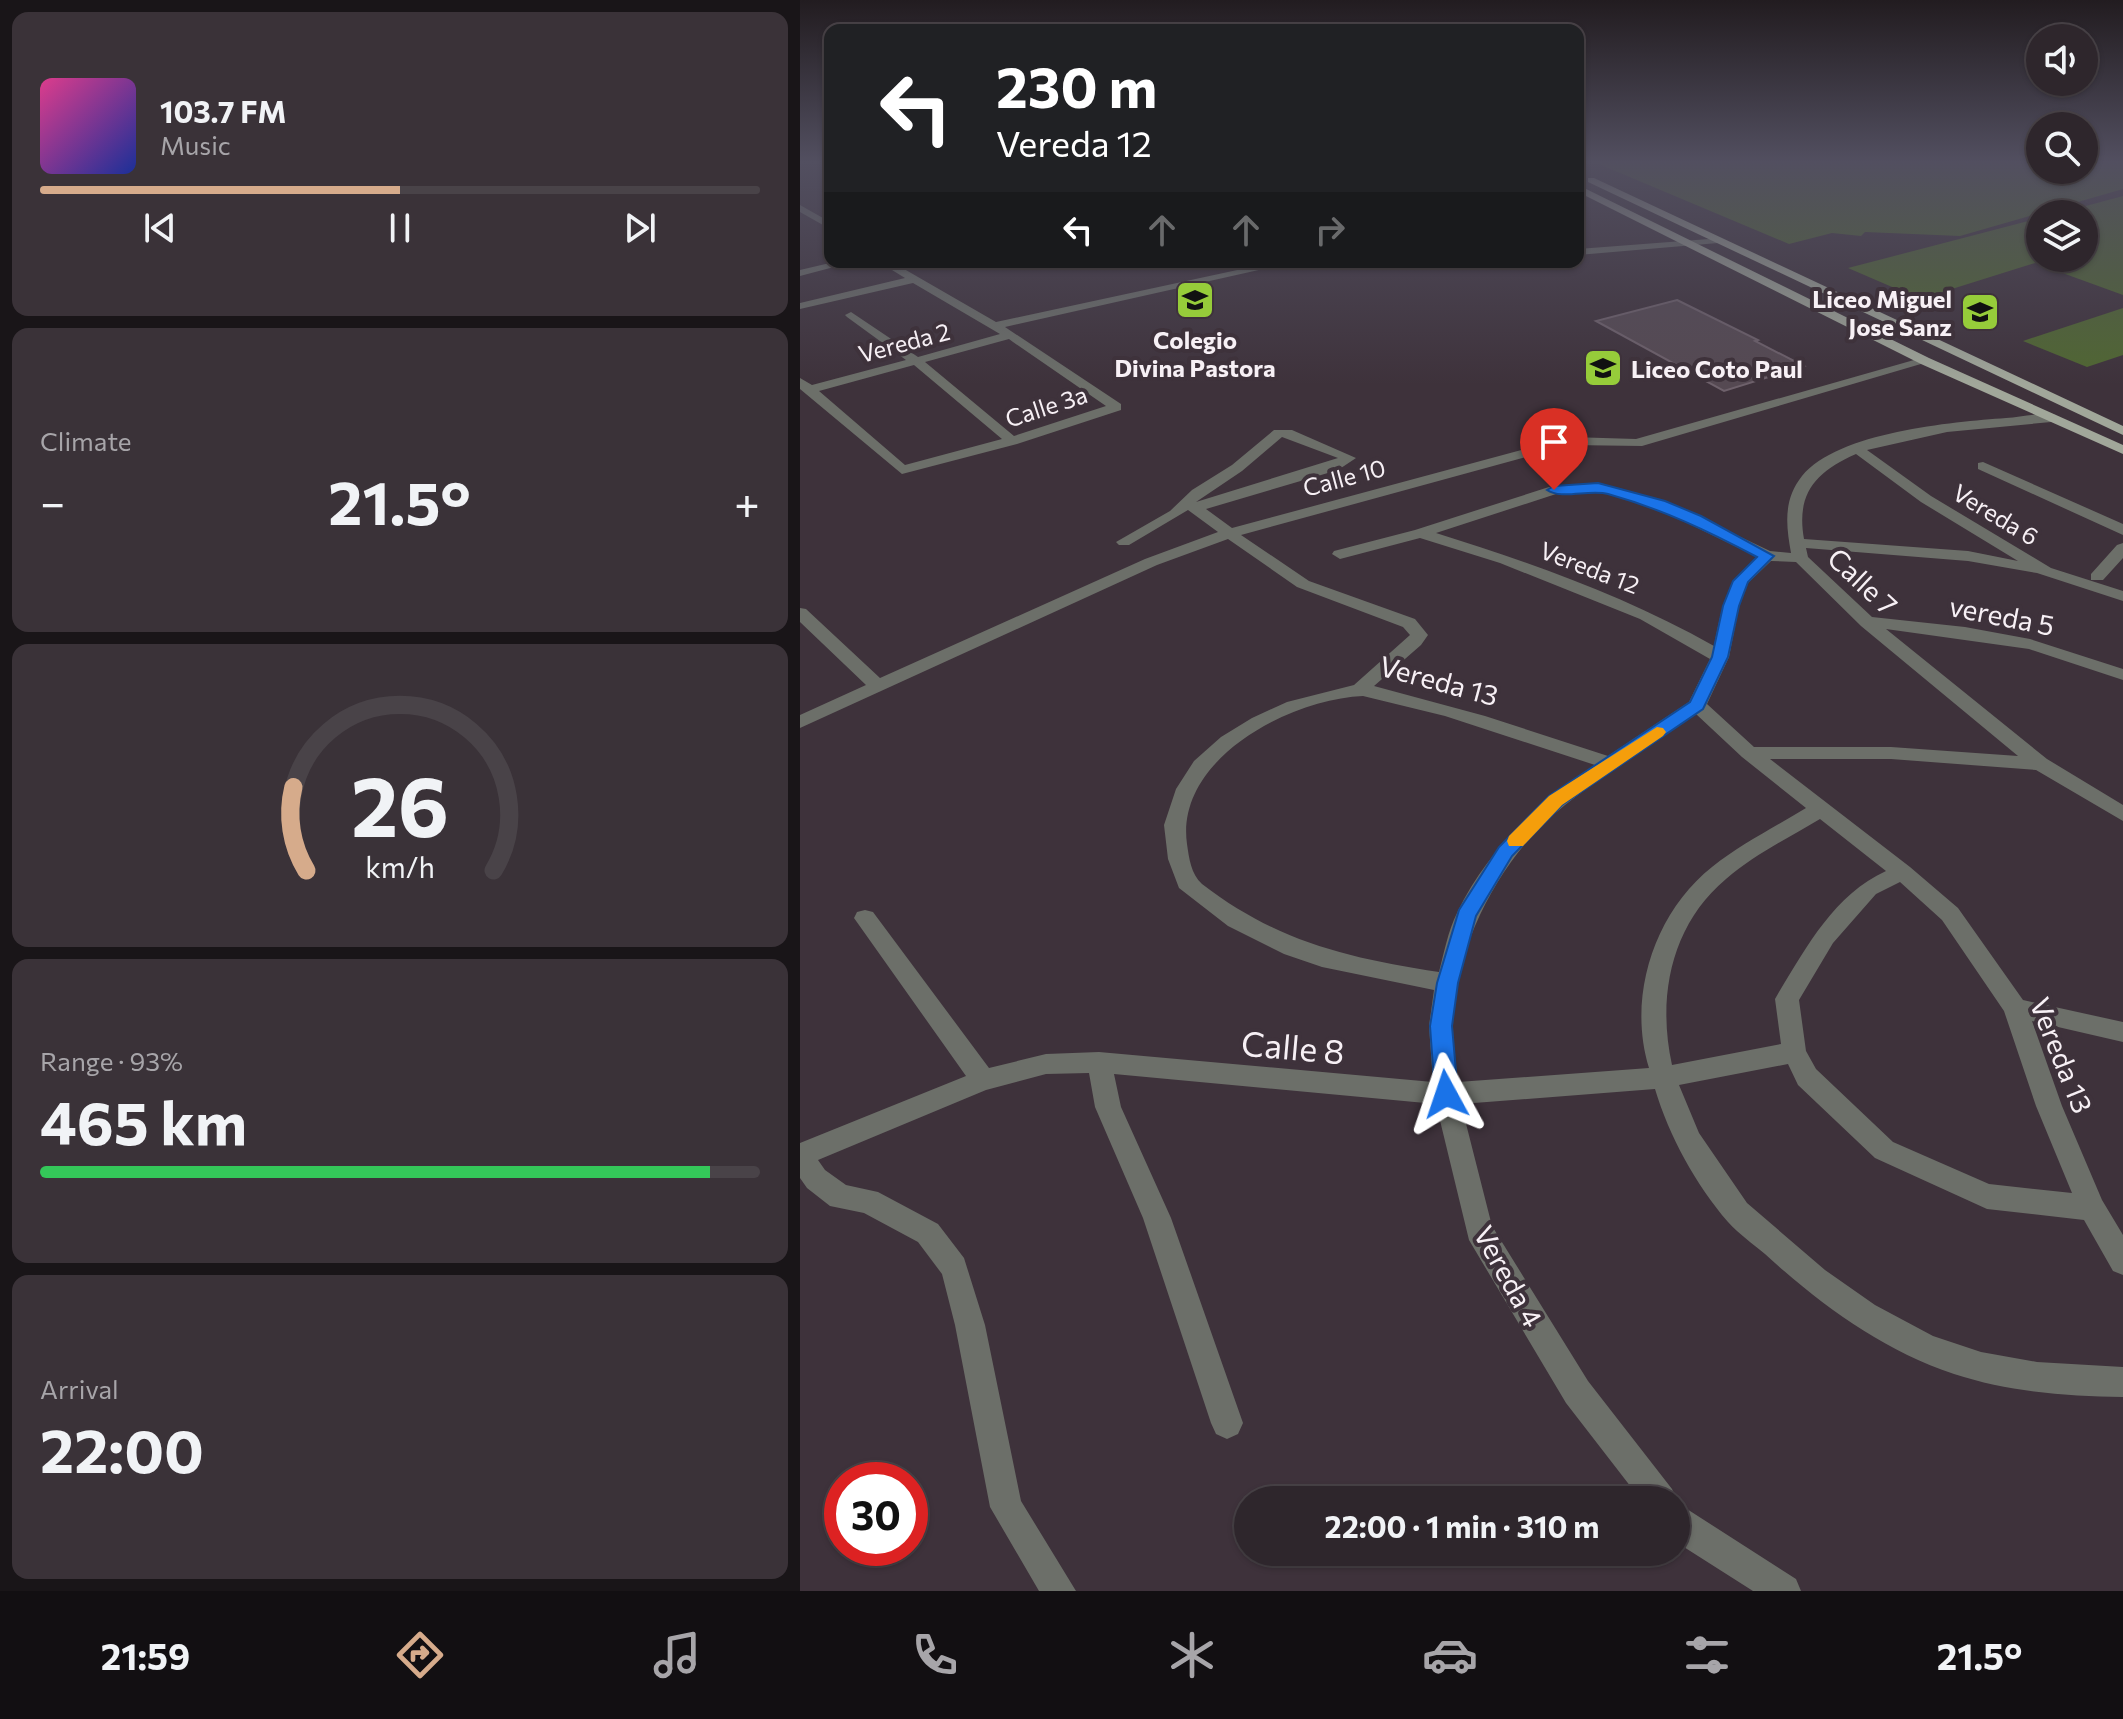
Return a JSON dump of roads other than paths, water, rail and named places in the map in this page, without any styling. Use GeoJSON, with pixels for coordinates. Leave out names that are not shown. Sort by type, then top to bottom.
{"type":"FeatureCollection","features":[{"type":"Feature","properties":{"kind":"main road"},"geometry":{"type":"LineString","coordinates":[[1674,236],[1925,361],[2123,450]]}},
{"type":"Feature","properties":{"kind":"main road"},"geometry":{"type":"LineString","coordinates":[[1712,237],[2123,431]]}},
{"type":"Feature","properties":{"kind":"street"},"geometry":{"type":"LineString","coordinates":[[1584,251],[1712,237]]}},
{"type":"Feature","properties":{"kind":"street"},"geometry":{"type":"LineString","coordinates":[[1584,245],[1682,240]]}},
{"type":"Feature","properties":{"kind":"street"},"geometry":{"type":"LineString","coordinates":[[800,273],[824,268]]}},
{"type":"Feature","properties":{"kind":"street","name":"Calle 3a"},"geometry":{"type":"LineString","coordinates":[[804,386],[902,470],[1012,441],[1116,407],[1011,335],[895,268]]}},
{"type":"Feature","properties":{"kind":"street"},"geometry":{"type":"LineString","coordinates":[[995,326],[1261,268]]}},
{"type":"Feature","properties":{"kind":"street"},"geometry":{"type":"LineString","coordinates":[[800,306],[916,279]]}},
{"type":"Feature","properties":{"kind":"street"},"geometry":{"type":"LineString","coordinates":[[851,315],[917,362],[1012,441]]}},
{"type":"Feature","properties":{"kind":"street","name":"Vereda 2"},"geometry":{"type":"LineString","coordinates":[[804,386],[917,362],[1011,335]]}},
{"type":"Feature","properties":{"kind":"street","name":"Calle 10"},"geometry":{"type":"LineString","coordinates":[[800,722],[1151,562],[1230,533],[1570,441],[1637,443],[1925,361]]}},
{"type":"Feature","properties":{"kind":"street","name":"Calle 7"},"geometry":{"type":"LineString","coordinates":[[2051,418],[1900,434],[1856,448],[1810,473],[1794,503],[1799,550],[1867,622],[2040,764],[2123,814]]}},
{"type":"Feature","properties":{"kind":"street"},"geometry":{"type":"LineString","coordinates":[[1124,542],[1192,504],[1279,433],[1287,433],[1349,458],[1333,467],[1192,504]]}},
{"type":"Feature","properties":{"kind":"street","name":"Vereda 6"},"geometry":{"type":"LineString","coordinates":[[1856,448],[1926,499],[2045,571],[2123,596]]}},
{"type":"Feature","properties":{"kind":"street"},"geometry":{"type":"LineString","coordinates":[[1983,466],[2123,530]]}},
{"type":"Feature","properties":{"kind":"street","name":"Vereda 12"},"geometry":{"type":"LineString","coordinates":[[1420,533],[1554,490],[1598,487],[1684,514],[1767,556]]}},
{"type":"Feature","properties":{"kind":"street"},"geometry":{"type":"LineString","coordinates":[[1192,504],[1303,584],[1409,623],[1417,630],[1419,635],[1415,641],[1360,689]]}},
{"type":"Feature","properties":{"kind":"street"},"geometry":{"type":"LineString","coordinates":[[1340,554],[1420,533]]}},
{"type":"Feature","properties":{"kind":"street","name":"Vereda 12"},"geometry":{"type":"LineString","coordinates":[[1420,533],[1506,560],[1646,615],[1720,657]]}},
{"type":"Feature","properties":{"kind":"street"},"geometry":{"type":"LineString","coordinates":[[2097,577],[2123,548]]}},
{"type":"Feature","properties":{"kind":"street"},"geometry":{"type":"LineString","coordinates":[[1697,705],[1720,657],[1731,606],[1741,581],[1767,556],[1799,550],[1968,556],[2045,571]]}},
{"type":"Feature","properties":{"kind":"street"},"geometry":{"type":"LineString","coordinates":[[800,613],[878,686]]}},
{"type":"Feature","properties":{"kind":"street","name":"vereda 5"},"geometry":{"type":"LineString","coordinates":[[1867,622],[1949,630],[2033,646],[2079,658],[2123,675]]}},
{"type":"Feature","properties":{"kind":"street","name":"Vereda 13"},"geometry":{"type":"LineString","coordinates":[[1447,983],[1365,970],[1289,949],[1227,916],[1187,883],[1173,843],[1176,803],[1200,765],[1246,727],[1307,702],[1360,689],[1429,705],[1608,763]]}},
{"type":"Feature","properties":{"kind":"street","name":"Vereda 13"},"geometry":{"type":"LineString","coordinates":[[1697,705],[1749,753],[1902,872],[1950,914],[2015,1008],[2049,1106],[2092,1208],[2123,1261]]}},
{"type":"Feature","properties":{"kind":"street","name":"Vereda 4"},"geometry":{"type":"LineString","coordinates":[[1650,1486],[1577,1392],[1479,1231],[1446,1094],[1441,1026],[1447,983],[1467,915],[1506,852],[1556,801],[1697,705]]}},
{"type":"Feature","properties":{"kind":"street"},"geometry":{"type":"LineString","coordinates":[[1749,753],[1891,753],[2040,764]]}},
{"type":"Feature","properties":{"kind":"street"},"geometry":{"type":"LineString","coordinates":[[1822,808],[1716,874],[1689,903],[1668,940],[1656,981],[1652,1034],[1660,1078],[1695,1150],[1738,1213],[1812,1280],[1901,1337],[1983,1369],[2072,1382],[2123,1382]]}},
{"type":"Feature","properties":{"kind":"street"},"geometry":{"type":"LineString","coordinates":[[1902,872],[1868,888],[1825,937],[1787,999],[1794,1052],[1807,1077],[1884,1150],[1987,1196],[2092,1208]]}},
{"type":"Feature","properties":{"kind":"street"},"geometry":{"type":"LineString","coordinates":[[865,918],[983,1080]]}},
{"type":"Feature","properties":{"kind":"street"},"geometry":{"type":"LineString","coordinates":[[2015,1008],[2123,1032]]}},
{"type":"Feature","properties":{"kind":"street","name":"Calle 8"},"geometry":{"type":"LineString","coordinates":[[800,1155],[983,1080],[1046,1064],[1099,1062],[1446,1094],[1660,1078],[1794,1052]]}},
{"type":"Feature","properties":{"kind":"street"},"geometry":{"type":"LineString","coordinates":[[1099,1062],[1108,1107],[1157,1218],[1227,1423]]}},
{"type":"Feature","properties":{"kind":"street"},"geometry":{"type":"LineString","coordinates":[[800,1155],[816,1179],[840,1197],[868,1201],[928,1233],[954,1268],[970,1325],[1006,1507],[1059,1591]]}},
{"type":"Feature","properties":{"kind":"street"},"geometry":{"type":"LineString","coordinates":[[1690,1532],[1784,1591]]}},
{"type":"Feature","properties":{"kind":"place","name":"Colegio Divina Pastora"},"geometry":{"type":"Point","coordinates":[1195,300]}},
{"type":"Feature","properties":{"kind":"place","name":"Liceo Miguel Jose Sanz"},"geometry":{"type":"Point","coordinates":[1980,312]}},
{"type":"Feature","properties":{"kind":"place","name":"Liceo Coto Paul"},"geometry":{"type":"Point","coordinates":[1603,368]}}]}
